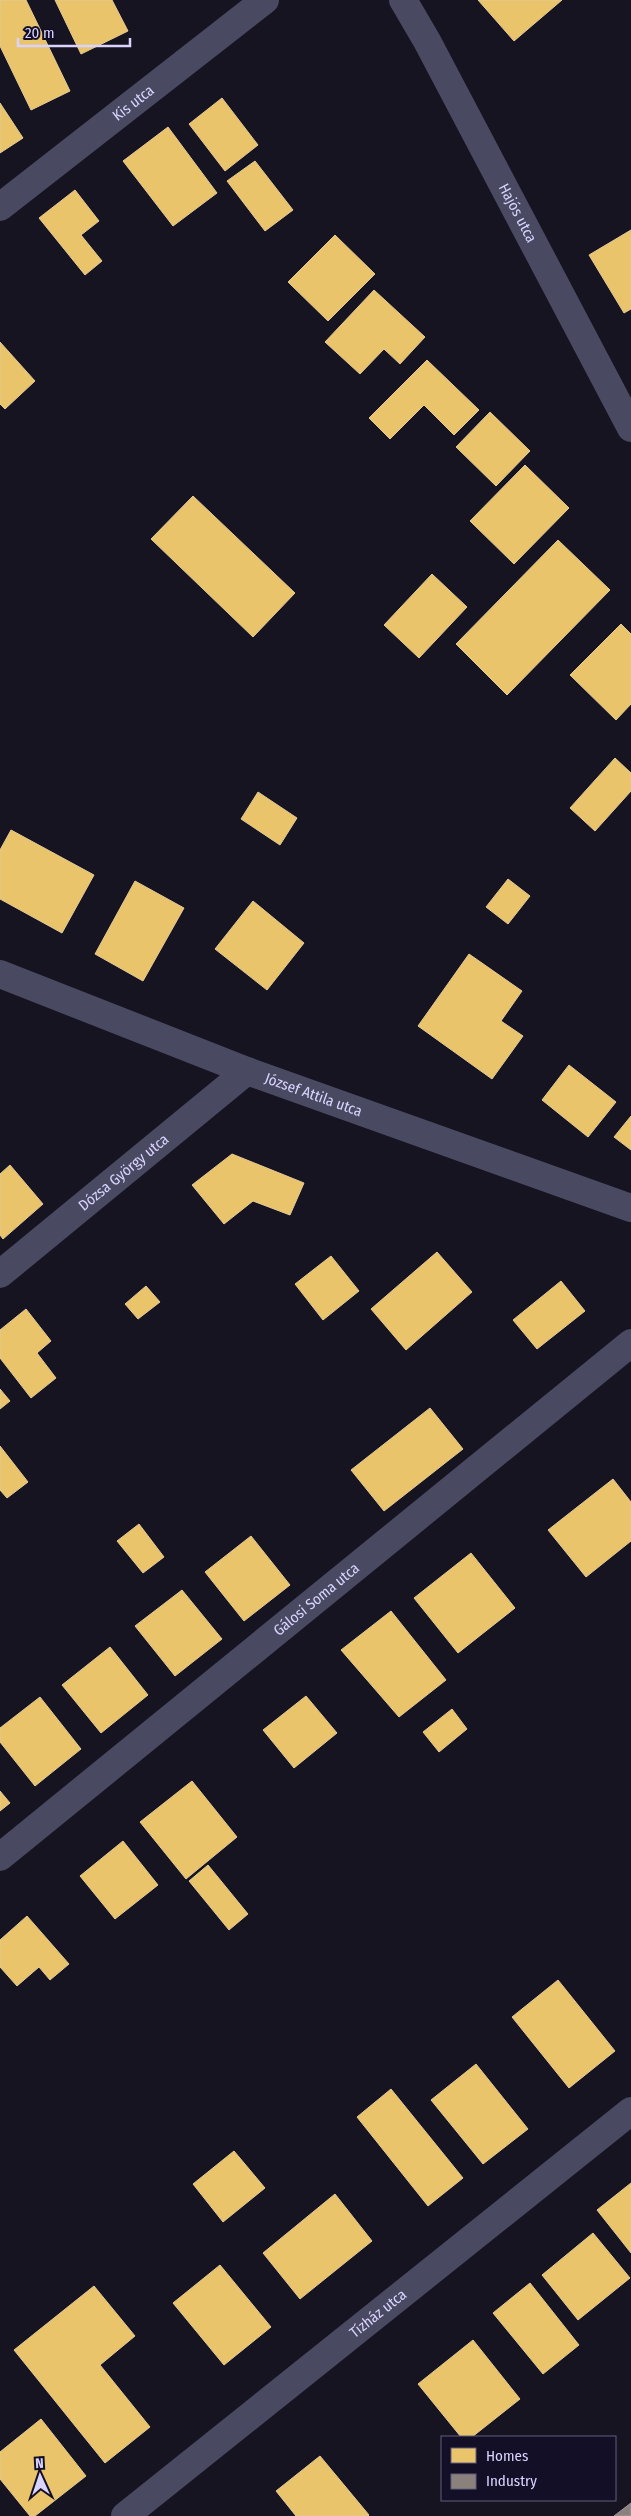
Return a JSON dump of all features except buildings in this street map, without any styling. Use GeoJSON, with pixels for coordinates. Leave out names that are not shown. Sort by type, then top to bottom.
{"type":"FeatureCollection","features":[{"type":"Feature","properties":{"kind":"street","name":"Kis utca"},"geometry":{"type":"LineString","coordinates":[[0,206],[265,0]]}},
{"type":"Feature","properties":{"kind":"street","name":"Hajós utca"},"geometry":{"type":"LineString","coordinates":[[403,0],[631,428]]}},
{"type":"Feature","properties":{"kind":"street","name":"József Attila utca"},"geometry":{"type":"LineString","coordinates":[[0,974],[247,1071],[631,1208]]}},
{"type":"Feature","properties":{"kind":"street","name":"Dózsa György utca"},"geometry":{"type":"LineString","coordinates":[[0,1274],[247,1071]]}},
{"type":"Feature","properties":{"kind":"street","name":"Gálosi Soma utca"},"geometry":{"type":"LineString","coordinates":[[0,1857],[631,1343]]}},
{"type":"Feature","properties":{"kind":"street","name":"Tízház utca"},"geometry":{"type":"LineString","coordinates":[[124,2516],[631,2111]]}}]}
